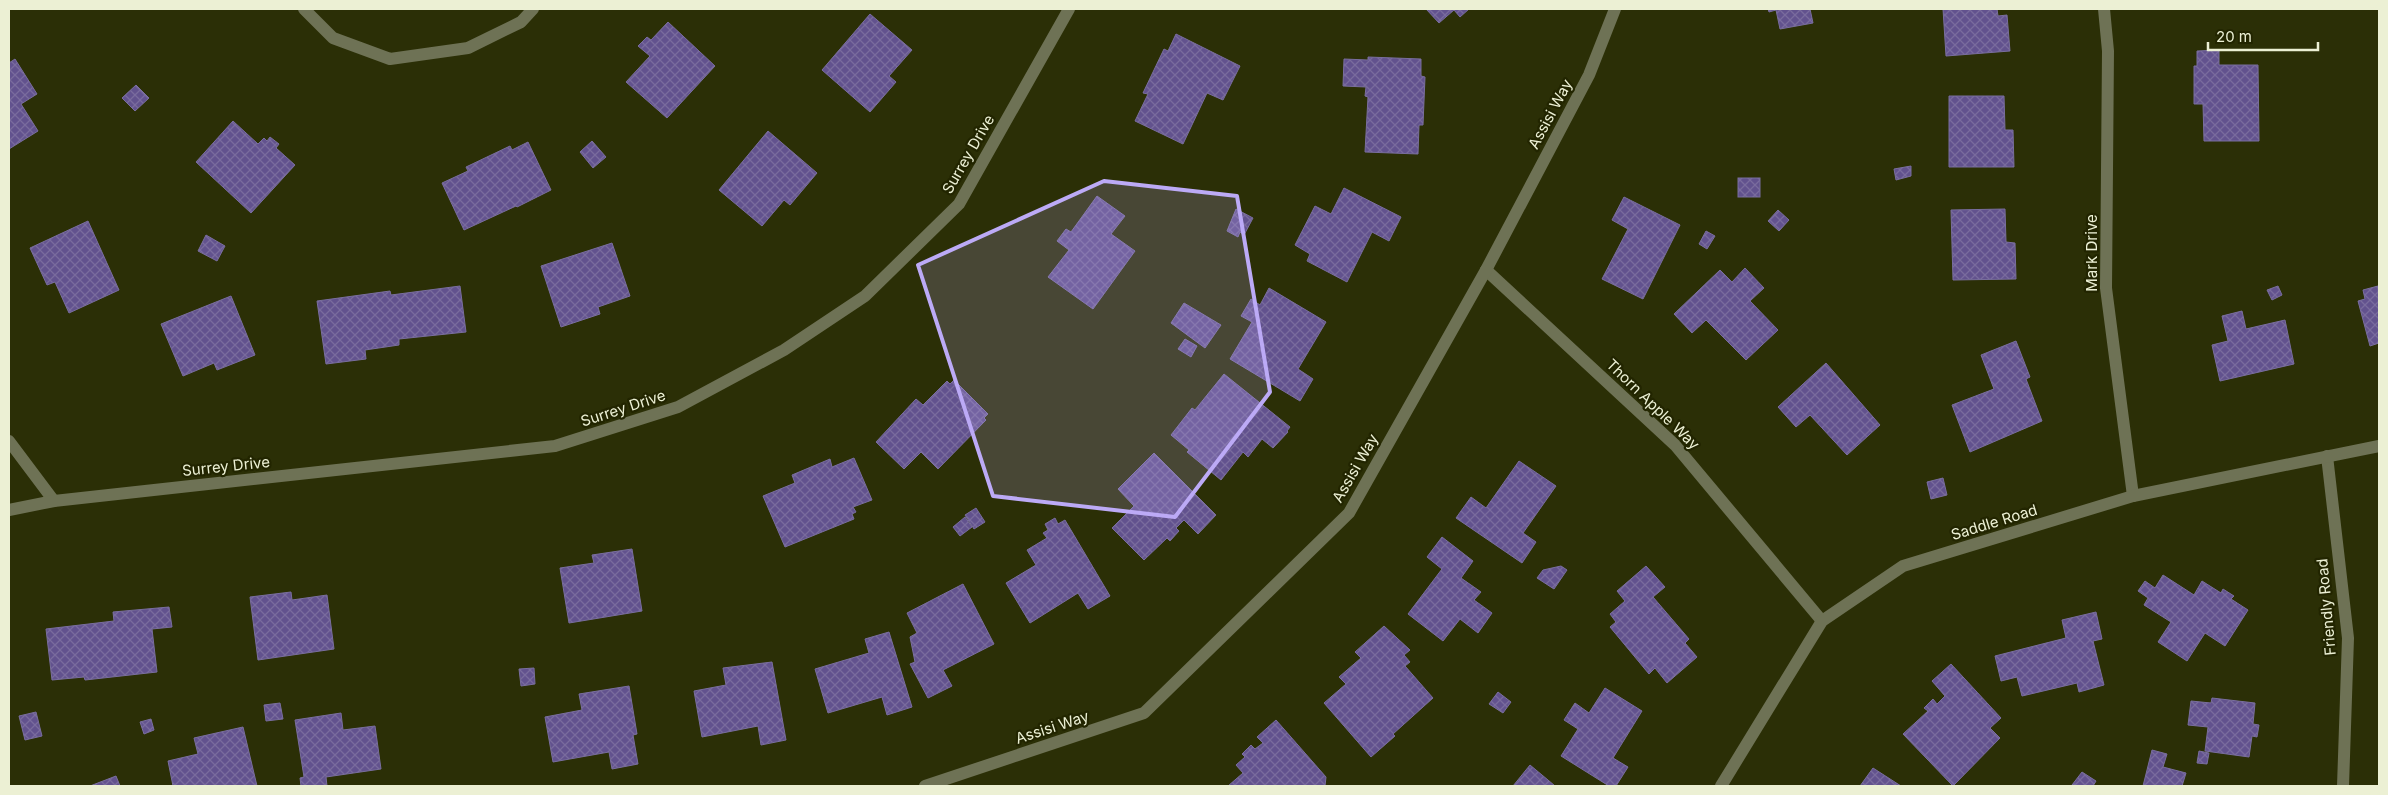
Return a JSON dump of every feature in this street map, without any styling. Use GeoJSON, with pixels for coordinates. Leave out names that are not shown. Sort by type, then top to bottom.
{"type":"FeatureCollection","features":[{"type":"Feature","properties":{"kind":"street"},"geometry":{"type":"LineString","coordinates":[[304,9],[333,38],[390,59],[468,48],[521,22],[533,9]]}},
{"type":"Feature","properties":{"kind":"street","name":"Surrey Drive"},"geometry":{"type":"LineString","coordinates":[[9,510],[54,501],[555,446],[678,407],[784,350],[865,296],[959,204],[1070,9]]}},
{"type":"Feature","properties":{"kind":"street","name":"Assisi Way"},"geometry":{"type":"LineString","coordinates":[[925,786],[1144,713],[1349,513],[1486,270],[1589,75],[1615,9]]}},
{"type":"Feature","properties":{"kind":"street","name":"Mark Drive"},"geometry":{"type":"LineString","coordinates":[[2104,9],[2108,51],[2106,288],[2133,496]]}},
{"type":"Feature","properties":{"kind":"street","name":"Thorn Apple Way"},"geometry":{"type":"LineString","coordinates":[[1486,270],[1675,445],[1822,621]]}},
{"type":"Feature","properties":{"kind":"street"},"geometry":{"type":"LineString","coordinates":[[9,441],[54,501]]}},
{"type":"Feature","properties":{"kind":"street","name":"Saddle Road"},"geometry":{"type":"LineString","coordinates":[[1721,786],[1822,621],[1904,566],[2133,496],[2379,446]]}},
{"type":"Feature","properties":{"kind":"street","name":"Friendly Road"},"geometry":{"type":"LineString","coordinates":[[2327,456],[2348,638],[2343,786]]}},
{"type":"Feature","properties":{"kind":"highlighted area"},"geometry":{"type":"Polygon","coordinates":[[[1104,181],[1237,196],[1270,392],[1175,517],[993,496],[918,265],[1104,181]]]}},
{"type":"Feature","properties":{"kind":"building"},"geometry":{"type":"Polygon","coordinates":[[[1426,9],[1469,9],[1460,17],[1454,10],[1439,23],[1426,9]]]}},
{"type":"Feature","properties":{"kind":"building"},"geometry":{"type":"Polygon","coordinates":[[[1768,9],[1810,9],[1813,23],[1780,29],[1776,10],[1769,12],[1768,9]]]}},
{"type":"Feature","properties":{"kind":"building"},"geometry":{"type":"Polygon","coordinates":[[[1943,9],[1997,9],[1998,16],[2007,15],[2010,51],[1946,56],[1943,9]]]}},
{"type":"Feature","properties":{"kind":"building"},"geometry":{"type":"Polygon","coordinates":[[[870,14],[912,50],[889,76],[896,82],[870,112],[822,70],[870,14]]]}},
{"type":"Feature","properties":{"kind":"building"},"geometry":{"type":"Polygon","coordinates":[[[668,22],[715,66],[667,118],[626,82],[650,56],[638,46],[647,37],[651,40],[668,22]]]}},
{"type":"Feature","properties":{"kind":"building"},"geometry":{"type":"Polygon","coordinates":[[[1176,34],[1240,66],[1223,100],[1207,93],[1183,144],[1135,121],[1148,94],[1143,93],[1164,49],[1168,51],[1176,34]]]}},
{"type":"Feature","properties":{"kind":"building"},"geometry":{"type":"Polygon","coordinates":[[[2219,50],[2219,65],[2258,65],[2259,141],[2204,141],[2203,104],[2194,104],[2194,66],[2197,66],[2197,51],[2219,50]]]}},
{"type":"Feature","properties":{"kind":"building"},"geometry":{"type":"Polygon","coordinates":[[[1368,57],[1421,59],[1421,76],[1425,77],[1423,125],[1419,125],[1418,154],[1365,152],[1368,97],[1365,96],[1366,87],[1343,86],[1344,59],[1368,60],[1368,57]]]}},
{"type":"Feature","properties":{"kind":"building"},"geometry":{"type":"Polygon","coordinates":[[[15,59],[37,94],[21,104],[38,131],[9,149],[9,63],[15,59]]]}},
{"type":"Feature","properties":{"kind":"building"},"geometry":{"type":"Polygon","coordinates":[[[136,85],[149,98],[135,111],[122,98],[136,85]]]}},
{"type":"Feature","properties":{"kind":"building"},"geometry":{"type":"Polygon","coordinates":[[[1949,96],[2004,96],[2005,130],[2013,130],[2014,167],[1949,167],[1949,96]]]}},
{"type":"Feature","properties":{"kind":"building"},"geometry":{"type":"Polygon","coordinates":[[[233,121],[258,144],[264,138],[267,141],[270,137],[279,144],[276,148],[295,165],[251,213],[196,162],[233,121]]]}},
{"type":"Feature","properties":{"kind":"building"},"geometry":{"type":"Polygon","coordinates":[[[768,131],[817,173],[790,205],[784,200],[762,226],[719,190],[768,131]]]}},
{"type":"Feature","properties":{"kind":"building"},"geometry":{"type":"Polygon","coordinates":[[[592,141],[606,157],[593,168],[580,152],[592,141]]]}},
{"type":"Feature","properties":{"kind":"building"},"geometry":{"type":"Polygon","coordinates":[[[528,142],[551,190],[464,230],[442,183],[468,171],[466,167],[510,146],[512,150],[528,142]]]}},
{"type":"Feature","properties":{"kind":"building"},"geometry":{"type":"Polygon","coordinates":[[[1911,166],[1911,176],[1896,180],[1894,169],[1911,166]]]}},
{"type":"Feature","properties":{"kind":"building"},"geometry":{"type":"Polygon","coordinates":[[[1738,178],[1760,178],[1760,197],[1738,197],[1738,178]]]}},
{"type":"Feature","properties":{"kind":"building"},"geometry":{"type":"Polygon","coordinates":[[[1344,188],[1401,217],[1389,241],[1372,232],[1347,282],[1307,261],[1310,254],[1295,245],[1315,206],[1331,214],[1344,188]]]}},
{"type":"Feature","properties":{"kind":"building"},"geometry":{"type":"Polygon","coordinates":[[[1097,196],[1125,216],[1111,234],[1135,251],[1093,309],[1048,277],[1069,250],[1057,241],[1066,229],[1071,232],[1097,196]]]}},
{"type":"Feature","properties":{"kind":"building"},"geometry":{"type":"Polygon","coordinates":[[[1624,197],[1680,225],[1643,299],[1602,279],[1628,229],[1612,220],[1624,197]]]}},
{"type":"Feature","properties":{"kind":"building"},"geometry":{"type":"Polygon","coordinates":[[[1236,209],[1253,218],[1244,235],[1240,232],[1238,237],[1227,231],[1236,209]]]}},
{"type":"Feature","properties":{"kind":"building"},"geometry":{"type":"Polygon","coordinates":[[[2005,209],[2006,242],[2015,243],[2016,279],[1953,280],[1951,210],[2005,209]]]}},
{"type":"Feature","properties":{"kind":"building"},"geometry":{"type":"Polygon","coordinates":[[[1778,210],[1789,220],[1779,231],[1768,221],[1778,210]]]}},
{"type":"Feature","properties":{"kind":"building"},"geometry":{"type":"Polygon","coordinates":[[[88,221],[119,290],[69,313],[55,282],[47,285],[30,248],[88,221]]]}},
{"type":"Feature","properties":{"kind":"building"},"geometry":{"type":"Polygon","coordinates":[[[1706,231],[1715,236],[1707,249],[1699,244],[1706,231]]]}},
{"type":"Feature","properties":{"kind":"building"},"geometry":{"type":"Polygon","coordinates":[[[206,235],[225,246],[217,261],[198,251],[206,235]]]}},
{"type":"Feature","properties":{"kind":"building"},"geometry":{"type":"Polygon","coordinates":[[[612,243],[630,296],[598,307],[600,314],[561,327],[541,266],[612,243]]]}},
{"type":"Feature","properties":{"kind":"building"},"geometry":{"type":"Polygon","coordinates":[[[1745,268],[1764,288],[1750,301],[1778,330],[1746,360],[1706,320],[1692,333],[1674,314],[1720,270],[1732,282],[1745,268]]]}},
{"type":"Feature","properties":{"kind":"building"},"geometry":{"type":"Polygon","coordinates":[[[460,286],[466,332],[399,339],[399,345],[365,350],[366,359],[326,364],[317,301],[390,291],[391,295],[460,286]]]}},
{"type":"Feature","properties":{"kind":"building"},"geometry":{"type":"Polygon","coordinates":[[[2278,286],[2282,295],[2272,300],[2267,290],[2278,286]]]}},
{"type":"Feature","properties":{"kind":"building"},"geometry":{"type":"Polygon","coordinates":[[[2378,286],[2379,343],[2370,346],[2358,301],[2365,299],[2363,290],[2378,286]]]}},
{"type":"Feature","properties":{"kind":"building"},"geometry":{"type":"Polygon","coordinates":[[[1269,288],[1326,322],[1298,369],[1313,379],[1300,401],[1230,359],[1252,322],[1241,316],[1251,299],[1260,305],[1269,288]]]}},
{"type":"Feature","properties":{"kind":"building"},"geometry":{"type":"Polygon","coordinates":[[[231,296],[255,355],[217,370],[214,363],[183,376],[161,324],[231,296]]]}},
{"type":"Feature","properties":{"kind":"building"},"geometry":{"type":"Polygon","coordinates":[[[1184,303],[1221,325],[1205,348],[1171,323],[1184,303]]]}},
{"type":"Feature","properties":{"kind":"building"},"geometry":{"type":"Polygon","coordinates":[[[2242,311],[2246,329],[2285,320],[2294,364],[2220,381],[2212,345],[2228,341],[2222,316],[2242,311]]]}},
{"type":"Feature","properties":{"kind":"building"},"geometry":{"type":"Polygon","coordinates":[[[1185,339],[1197,346],[1191,357],[1178,349],[1185,339]]]}},
{"type":"Feature","properties":{"kind":"building"},"geometry":{"type":"Polygon","coordinates":[[[2016,341],[2030,377],[2026,379],[2042,421],[1970,452],[1952,405],[1994,389],[1981,355],[2016,341]]]}},
{"type":"Feature","properties":{"kind":"building"},"geometry":{"type":"Polygon","coordinates":[[[1826,363],[1880,425],[1847,455],[1810,415],[1796,427],[1778,407],[1826,363]]]}},
{"type":"Feature","properties":{"kind":"building"},"geometry":{"type":"Polygon","coordinates":[[[1224,374],[1290,427],[1288,432],[1273,448],[1262,439],[1248,457],[1243,452],[1221,480],[1187,452],[1189,450],[1171,435],[1192,408],[1195,410],[1224,374]]]}},
{"type":"Feature","properties":{"kind":"building"},"geometry":{"type":"Polygon","coordinates":[[[954,380],[988,414],[984,418],[986,420],[938,469],[921,452],[904,469],[876,442],[916,399],[923,405],[947,381],[950,384],[954,380]]]}},
{"type":"Feature","properties":{"kind":"building"},"geometry":{"type":"Polygon","coordinates":[[[1154,453],[1216,515],[1198,534],[1184,520],[1176,528],[1179,531],[1170,541],[1167,538],[1144,560],[1112,528],[1134,506],[1118,489],[1154,453]]]}},
{"type":"Feature","properties":{"kind":"building"},"geometry":{"type":"Polygon","coordinates":[[[854,458],[872,500],[853,507],[856,512],[852,514],[854,519],[785,547],[763,496],[795,483],[792,475],[830,459],[832,467],[854,458]]]}},
{"type":"Feature","properties":{"kind":"building"},"geometry":{"type":"Polygon","coordinates":[[[1519,461],[1556,486],[1523,533],[1536,542],[1522,563],[1456,518],[1471,497],[1486,508],[1519,461]]]}},
{"type":"Feature","properties":{"kind":"building"},"geometry":{"type":"Polygon","coordinates":[[[1943,478],[1947,495],[1931,499],[1927,482],[1943,478]]]}},
{"type":"Feature","properties":{"kind":"building"},"geometry":{"type":"Polygon","coordinates":[[[976,508],[985,522],[974,529],[965,515],[976,508]]]}},
{"type":"Feature","properties":{"kind":"building"},"geometry":{"type":"Polygon","coordinates":[[[965,517],[972,527],[960,536],[953,527],[965,517]]]}},
{"type":"Feature","properties":{"kind":"building"},"geometry":{"type":"Polygon","coordinates":[[[1055,518],[1058,524],[1065,520],[1110,596],[1088,609],[1078,593],[1030,623],[1006,583],[1036,565],[1027,550],[1047,538],[1043,533],[1048,530],[1045,524],[1055,518]]]}},
{"type":"Feature","properties":{"kind":"building"},"geometry":{"type":"Polygon","coordinates":[[[1442,537],[1473,561],[1461,578],[1481,592],[1474,600],[1492,613],[1478,633],[1460,619],[1443,641],[1408,614],[1442,569],[1427,557],[1442,537]]]}},
{"type":"Feature","properties":{"kind":"building"},"geometry":{"type":"Polygon","coordinates":[[[632,549],[642,611],[569,623],[560,568],[594,563],[592,555],[632,549]]]}},
{"type":"Feature","properties":{"kind":"building"},"geometry":{"type":"Polygon","coordinates":[[[1561,566],[1567,570],[1554,589],[1537,578],[1543,570],[1561,566]]]}},
{"type":"Feature","properties":{"kind":"building"},"geometry":{"type":"Polygon","coordinates":[[[1646,566],[1665,587],[1653,597],[1689,639],[1685,643],[1697,657],[1667,683],[1655,668],[1649,674],[1610,627],[1616,622],[1610,614],[1625,601],[1617,591],[1646,566]]]}},
{"type":"Feature","properties":{"kind":"building"},"geometry":{"type":"Polygon","coordinates":[[[2163,575],[2194,595],[2202,581],[2221,593],[2223,589],[2234,596],[2231,599],[2248,610],[2225,646],[2205,633],[2187,661],[2158,642],[2171,622],[2144,605],[2148,598],[2138,591],[2145,581],[2155,588],[2163,575]]]}},
{"type":"Feature","properties":{"kind":"building"},"geometry":{"type":"Polygon","coordinates":[[[963,584],[994,644],[943,670],[952,686],[928,698],[910,664],[915,662],[910,637],[917,633],[907,613],[963,584]]]}},
{"type":"Feature","properties":{"kind":"building"},"geometry":{"type":"Polygon","coordinates":[[[291,592],[292,600],[327,595],[334,649],[258,660],[250,597],[291,592]]]}},
{"type":"Feature","properties":{"kind":"building"},"geometry":{"type":"Polygon","coordinates":[[[169,607],[172,627],[152,629],[157,672],[85,680],[84,677],[52,680],[46,629],[114,621],[113,612],[169,607]]]}},
{"type":"Feature","properties":{"kind":"building"},"geometry":{"type":"Polygon","coordinates":[[[2096,612],[2102,639],[2093,641],[2104,685],[2079,692],[2077,683],[2022,696],[2017,677],[2001,681],[1995,656],[2066,638],[2062,620],[2096,612]]]}},
{"type":"Feature","properties":{"kind":"building"},"geometry":{"type":"Polygon","coordinates":[[[1384,626],[1410,650],[1404,655],[1410,662],[1405,666],[1433,698],[1371,757],[1324,703],[1346,684],[1339,677],[1361,658],[1355,652],[1384,626]]]}},
{"type":"Feature","properties":{"kind":"building"},"geometry":{"type":"Polygon","coordinates":[[[889,632],[912,707],[887,715],[882,697],[828,713],[815,669],[869,653],[865,639],[889,632]]]}},
{"type":"Feature","properties":{"kind":"building"},"geometry":{"type":"Polygon","coordinates":[[[772,662],[786,740],[761,745],[758,726],[702,737],[694,691],[726,685],[723,668],[772,662]]]}},
{"type":"Feature","properties":{"kind":"building"},"geometry":{"type":"Polygon","coordinates":[[[1951,664],[2001,718],[1990,728],[2000,738],[1953,786],[1903,734],[1928,711],[1924,708],[1933,699],[1937,704],[1945,696],[1932,681],[1951,664]]]}},
{"type":"Feature","properties":{"kind":"building"},"geometry":{"type":"Polygon","coordinates":[[[534,668],[535,684],[521,686],[519,669],[534,668]]]}},
{"type":"Feature","properties":{"kind":"building"},"geometry":{"type":"Polygon","coordinates":[[[629,686],[637,734],[633,735],[638,764],[612,769],[609,752],[553,762],[545,717],[582,710],[579,694],[629,686]]]}},
{"type":"Feature","properties":{"kind":"building"},"geometry":{"type":"Polygon","coordinates":[[[1605,688],[1642,711],[1613,758],[1628,767],[1616,786],[1609,786],[1561,756],[1578,729],[1564,720],[1575,703],[1589,713],[1605,688]]]}},
{"type":"Feature","properties":{"kind":"building"},"geometry":{"type":"Polygon","coordinates":[[[1498,692],[1511,702],[1503,713],[1489,704],[1498,692]]]}},
{"type":"Feature","properties":{"kind":"building"},"geometry":{"type":"Polygon","coordinates":[[[2212,698],[2255,703],[2253,724],[2259,725],[2257,737],[2252,736],[2249,757],[2205,751],[2208,727],[2188,725],[2191,701],[2211,703],[2212,698]]]}},
{"type":"Feature","properties":{"kind":"building"},"geometry":{"type":"Polygon","coordinates":[[[280,703],[283,719],[266,721],[264,705],[280,703]]]}},
{"type":"Feature","properties":{"kind":"building"},"geometry":{"type":"Polygon","coordinates":[[[36,712],[42,736],[25,740],[19,716],[36,712]]]}},
{"type":"Feature","properties":{"kind":"building"},"geometry":{"type":"Polygon","coordinates":[[[341,713],[343,730],[375,726],[381,769],[326,777],[327,786],[301,786],[300,778],[304,777],[295,720],[341,713]]]}},
{"type":"Feature","properties":{"kind":"building"},"geometry":{"type":"Polygon","coordinates":[[[151,719],[154,730],[144,734],[140,722],[151,719]]]}},
{"type":"Feature","properties":{"kind":"building"},"geometry":{"type":"Polygon","coordinates":[[[1276,720],[1326,777],[1325,786],[1228,786],[1243,773],[1236,765],[1245,757],[1242,754],[1251,745],[1255,749],[1263,743],[1257,737],[1276,720]]]}},
{"type":"Feature","properties":{"kind":"building"},"geometry":{"type":"Polygon","coordinates":[[[243,727],[257,786],[173,786],[168,761],[198,754],[194,738],[243,727]]]}},
{"type":"Feature","properties":{"kind":"building"},"geometry":{"type":"Polygon","coordinates":[[[2152,750],[2167,754],[2163,767],[2186,773],[2182,786],[2143,786],[2152,750]]]}},
{"type":"Feature","properties":{"kind":"building"},"geometry":{"type":"Polygon","coordinates":[[[2199,751],[2209,753],[2207,764],[2197,763],[2199,751]]]}},
{"type":"Feature","properties":{"kind":"building"},"geometry":{"type":"Polygon","coordinates":[[[1530,765],[1548,780],[1555,786],[1513,786],[1530,765]]]}},
{"type":"Feature","properties":{"kind":"building"},"geometry":{"type":"Polygon","coordinates":[[[1873,768],[1901,786],[1860,786],[1873,768]]]}},
{"type":"Feature","properties":{"kind":"building"},"geometry":{"type":"Polygon","coordinates":[[[2082,772],[2096,781],[2093,786],[2072,785],[2082,772]]]}},
{"type":"Feature","properties":{"kind":"building"},"geometry":{"type":"Polygon","coordinates":[[[116,776],[120,786],[90,786],[116,776]]]}}]}
